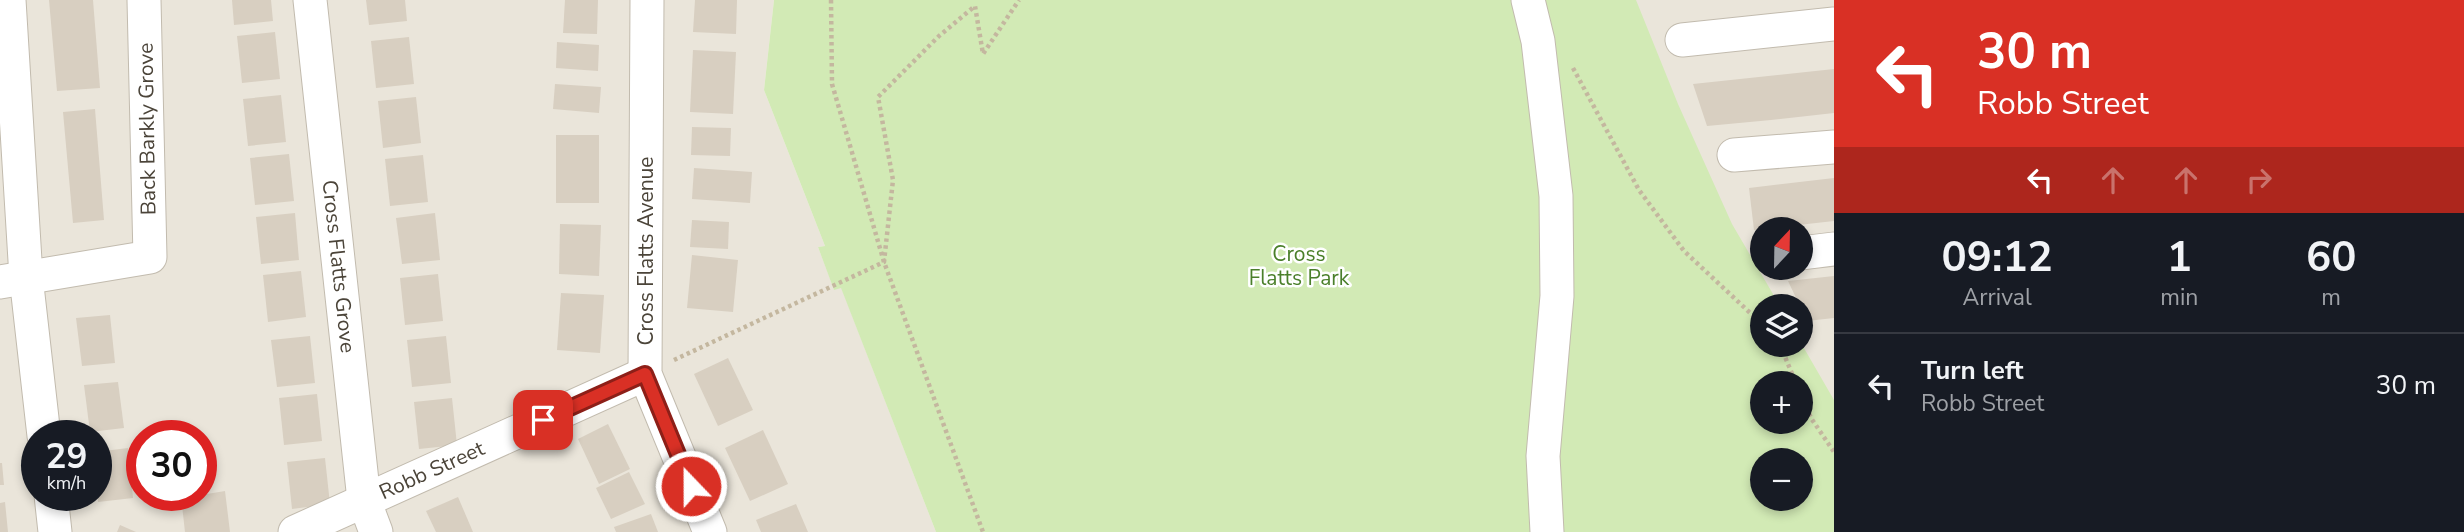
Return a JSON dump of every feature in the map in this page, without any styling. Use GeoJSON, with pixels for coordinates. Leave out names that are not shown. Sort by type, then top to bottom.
{"type":"FeatureCollection","features":[{"type":"Feature","properties":{"kind":"street"},"geometry":{"type":"LineString","coordinates":[[9,0],[13,279],[41,420]]}},
{"type":"Feature","properties":{"kind":"street","name":"Back Barkly Grove"},"geometry":{"type":"LineString","coordinates":[[13,279],[150,257],[144,0]]}},
{"type":"Feature","properties":{"kind":"street","name":"Cross Flatts Grove"},"geometry":{"type":"LineString","coordinates":[[310,0],[364,500],[376,532]]}},
{"type":"Feature","properties":{"kind":"street","name":"Cross Flatts Avenue"},"geometry":{"type":"LineString","coordinates":[[647,0],[645,374],[710,532]]}},
{"type":"Feature","properties":{"kind":"street"},"geometry":{"type":"LineString","coordinates":[[1528,0],[1538,41],[1556,196],[1557,296],[1543,456],[1547,532]]}},
{"type":"Feature","properties":{"kind":"street"},"geometry":{"type":"LineString","coordinates":[[1682,40],[1834,24]]}},
{"type":"Feature","properties":{"kind":"street"},"geometry":{"type":"LineString","coordinates":[[1734,155],[1834,147]]}},
{"type":"Feature","properties":{"kind":"street"},"geometry":{"type":"LineString","coordinates":[[1813,252],[1834,249]]}},
{"type":"Feature","properties":{"kind":"street","name":"Robb Street"},"geometry":{"type":"LineString","coordinates":[[295,532],[645,374]]}},
{"type":"Feature","properties":{"kind":"street"},"geometry":{"type":"LineString","coordinates":[[53,511],[55,532]]}},
{"type":"Feature","properties":{"kind":"path"},"geometry":{"type":"LineString","coordinates":[[831,0],[832,84],[884,262],[983,532]]}},
{"type":"Feature","properties":{"kind":"path"},"geometry":{"type":"LineString","coordinates":[[884,262],[893,180],[878,97],[939,36],[975,6],[982,54],[1019,0]]}},
{"type":"Feature","properties":{"kind":"path"},"geometry":{"type":"LineString","coordinates":[[1568,58],[1647,200],[1684,251],[1750,313]]}},
{"type":"Feature","properties":{"kind":"path"},"geometry":{"type":"LineString","coordinates":[[645,374],[884,262]]}},
{"type":"Feature","properties":{"kind":"path"},"geometry":{"type":"LineString","coordinates":[[1813,421],[1834,452]]}},
{"type":"Feature","properties":{"kind":"shaded area"},"geometry":{"type":"Polygon","coordinates":[[[0,0],[774,0],[764,90],[825,246],[818,247],[834,289],[841,287],[936,532],[0,532],[0,0]]]}},
{"type":"Feature","properties":{"kind":"shaded area"},"geometry":{"type":"Polygon","coordinates":[[[1626,0],[1834,0],[1834,405],[1808,357],[1813,357],[1813,294],[1762,294],[1756,280],[1813,280],[1813,217],[1750,217],[1750,267],[1626,0]]]}},
{"type":"Feature","properties":{"kind":"green space","name":"Cross Flatts Park"},"geometry":{"type":"Polygon","coordinates":[[[774,0],[1636,0],[1678,104],[1732,224],[1750,255],[1750,280],[1765,280],[1773,294],[1750,294],[1750,357],[1809,357],[1834,400],[1834,532],[936,532],[841,288],[834,290],[818,247],[825,246],[764,90],[774,0]]]}},
{"type":"Feature","properties":{"kind":"building"},"geometry":{"type":"Polygon","coordinates":[[[49,0],[93,0],[100,88],[57,91],[49,0]]]}},
{"type":"Feature","properties":{"kind":"building"},"geometry":{"type":"Polygon","coordinates":[[[232,0],[271,0],[273,21],[234,25],[232,0]]]}},
{"type":"Feature","properties":{"kind":"building"},"geometry":{"type":"Polygon","coordinates":[[[366,0],[405,0],[407,21],[369,25],[366,0]]]}},
{"type":"Feature","properties":{"kind":"building"},"geometry":{"type":"Polygon","coordinates":[[[565,0],[598,0],[597,34],[563,33],[565,0]]]}},
{"type":"Feature","properties":{"kind":"building"},"geometry":{"type":"Polygon","coordinates":[[[695,0],[737,0],[736,34],[693,32],[695,0]]]}},
{"type":"Feature","properties":{"kind":"building"},"geometry":{"type":"Polygon","coordinates":[[[275,32],[280,79],[242,83],[237,36],[275,32]]]}},
{"type":"Feature","properties":{"kind":"building"},"geometry":{"type":"Polygon","coordinates":[[[409,37],[414,84],[376,88],[371,41],[409,37]]]}},
{"type":"Feature","properties":{"kind":"building"},"geometry":{"type":"Polygon","coordinates":[[[557,42],[599,45],[598,71],[556,68],[557,42]]]}},
{"type":"Feature","properties":{"kind":"building"},"geometry":{"type":"Polygon","coordinates":[[[693,50],[736,52],[733,114],[690,112],[693,50]]]}},
{"type":"Feature","properties":{"kind":"building"},"geometry":{"type":"Polygon","coordinates":[[[1834,69],[1834,113],[1771,120],[1707,126],[1693,84],[1834,69]]]}},
{"type":"Feature","properties":{"kind":"building"},"geometry":{"type":"Polygon","coordinates":[[[555,84],[601,87],[599,113],[553,109],[555,84]]]}},
{"type":"Feature","properties":{"kind":"building"},"geometry":{"type":"Polygon","coordinates":[[[281,95],[286,142],[248,146],[243,99],[281,95]]]}},
{"type":"Feature","properties":{"kind":"building"},"geometry":{"type":"Polygon","coordinates":[[[416,97],[421,143],[383,148],[378,101],[416,97]]]}},
{"type":"Feature","properties":{"kind":"building"},"geometry":{"type":"Polygon","coordinates":[[[95,109],[104,220],[73,223],[63,112],[95,109]]]}},
{"type":"Feature","properties":{"kind":"building"},"geometry":{"type":"Polygon","coordinates":[[[692,127],[731,128],[730,156],[691,155],[692,127]]]}},
{"type":"Feature","properties":{"kind":"building"},"geometry":{"type":"Polygon","coordinates":[[[556,135],[599,135],[599,203],[556,203],[556,135]]]}},
{"type":"Feature","properties":{"kind":"building"},"geometry":{"type":"Polygon","coordinates":[[[289,154],[294,201],[255,205],[250,158],[289,154]]]}},
{"type":"Feature","properties":{"kind":"building"},"geometry":{"type":"Polygon","coordinates":[[[423,155],[428,202],[390,206],[385,159],[423,155]]]}},
{"type":"Feature","properties":{"kind":"building"},"geometry":{"type":"Polygon","coordinates":[[[694,168],[752,172],[750,203],[692,199],[694,168]]]}},
{"type":"Feature","properties":{"kind":"building"},"geometry":{"type":"Polygon","coordinates":[[[1834,178],[1834,221],[1813,223],[1813,217],[1752,217],[1749,188],[1834,178]]]}},
{"type":"Feature","properties":{"kind":"building"},"geometry":{"type":"Polygon","coordinates":[[[295,213],[299,260],[261,264],[256,217],[295,213]]]}},
{"type":"Feature","properties":{"kind":"building"},"geometry":{"type":"Polygon","coordinates":[[[435,213],[440,260],[402,264],[396,218],[435,213]]]}},
{"type":"Feature","properties":{"kind":"building"},"geometry":{"type":"Polygon","coordinates":[[[692,220],[729,222],[728,249],[690,247],[692,220]]]}},
{"type":"Feature","properties":{"kind":"building"},"geometry":{"type":"Polygon","coordinates":[[[560,224],[601,225],[599,276],[559,274],[560,224]]]}},
{"type":"Feature","properties":{"kind":"building"},"geometry":{"type":"Polygon","coordinates":[[[692,255],[738,260],[733,312],[687,308],[692,255]]]}},
{"type":"Feature","properties":{"kind":"building"},"geometry":{"type":"Polygon","coordinates":[[[301,271],[306,317],[268,322],[263,275],[301,271]]]}},
{"type":"Feature","properties":{"kind":"building"},"geometry":{"type":"Polygon","coordinates":[[[438,274],[443,321],[405,325],[400,278],[438,274]]]}},
{"type":"Feature","properties":{"kind":"building"},"geometry":{"type":"Polygon","coordinates":[[[1834,276],[1834,318],[1813,320],[1813,294],[1794,294],[1788,281],[1834,276]]]}},
{"type":"Feature","properties":{"kind":"building"},"geometry":{"type":"Polygon","coordinates":[[[561,293],[604,295],[600,353],[557,350],[561,293]]]}},
{"type":"Feature","properties":{"kind":"building"},"geometry":{"type":"Polygon","coordinates":[[[110,315],[115,363],[82,366],[76,318],[110,315]]]}},
{"type":"Feature","properties":{"kind":"building"},"geometry":{"type":"Polygon","coordinates":[[[310,336],[315,383],[277,387],[271,340],[310,336]]]}},
{"type":"Feature","properties":{"kind":"building"},"geometry":{"type":"Polygon","coordinates":[[[446,336],[451,383],[412,387],[407,340],[446,336]]]}},
{"type":"Feature","properties":{"kind":"building"},"geometry":{"type":"Polygon","coordinates":[[[728,358],[753,410],[718,426],[694,374],[728,358]]]}},
{"type":"Feature","properties":{"kind":"building"},"geometry":{"type":"Polygon","coordinates":[[[118,382],[124,428],[112,429],[112,420],[88,420],[84,385],[118,382]]]}},
{"type":"Feature","properties":{"kind":"building"},"geometry":{"type":"Polygon","coordinates":[[[317,394],[322,441],[284,445],[279,398],[317,394]]]}},
{"type":"Feature","properties":{"kind":"building"},"geometry":{"type":"Polygon","coordinates":[[[452,398],[457,445],[419,449],[414,402],[452,398]]]}},
{"type":"Feature","properties":{"kind":"building"},"geometry":{"type":"Polygon","coordinates":[[[608,424],[630,469],[599,484],[578,439],[608,424]]]}},
{"type":"Feature","properties":{"kind":"building"},"geometry":{"type":"Polygon","coordinates":[[[763,430],[788,484],[750,501],[725,448],[763,430]]]}},
{"type":"Feature","properties":{"kind":"building"},"geometry":{"type":"Polygon","coordinates":[[[126,448],[126,499],[112,500],[112,450],[126,448]]]}},
{"type":"Feature","properties":{"kind":"building"},"geometry":{"type":"Polygon","coordinates":[[[325,458],[330,504],[292,509],[287,462],[325,458]]]}},
{"type":"Feature","properties":{"kind":"building"},"geometry":{"type":"Polygon","coordinates":[[[2,463],[4,485],[0,485],[2,463]]]}},
{"type":"Feature","properties":{"kind":"building"},"geometry":{"type":"Polygon","coordinates":[[[629,472],[645,504],[611,519],[596,488],[629,472]]]}},
{"type":"Feature","properties":{"kind":"building"},"geometry":{"type":"Polygon","coordinates":[[[225,491],[230,532],[185,532],[183,511],[217,511],[217,492],[225,491]]]}},
{"type":"Feature","properties":{"kind":"building"},"geometry":{"type":"Polygon","coordinates":[[[458,497],[473,532],[436,532],[426,511],[458,497]]]}},
{"type":"Feature","properties":{"kind":"building"},"geometry":{"type":"Polygon","coordinates":[[[5,502],[8,532],[0,532],[0,503],[5,502]]]}},
{"type":"Feature","properties":{"kind":"building"},"geometry":{"type":"Polygon","coordinates":[[[796,504],[808,532],[761,532],[756,520],[796,504]]]}},
{"type":"Feature","properties":{"kind":"building"},"geometry":{"type":"Polygon","coordinates":[[[651,514],[658,532],[616,532],[614,527],[651,514]]]}},
{"type":"Feature","properties":{"kind":"building"},"geometry":{"type":"Polygon","coordinates":[[[120,525],[136,532],[117,532],[120,525]]]}},
{"type":"Feature","properties":{"kind":"route"},"geometry":{"type":"LineString","coordinates":[[543,420],[645,374],[691,486]]}}]}
